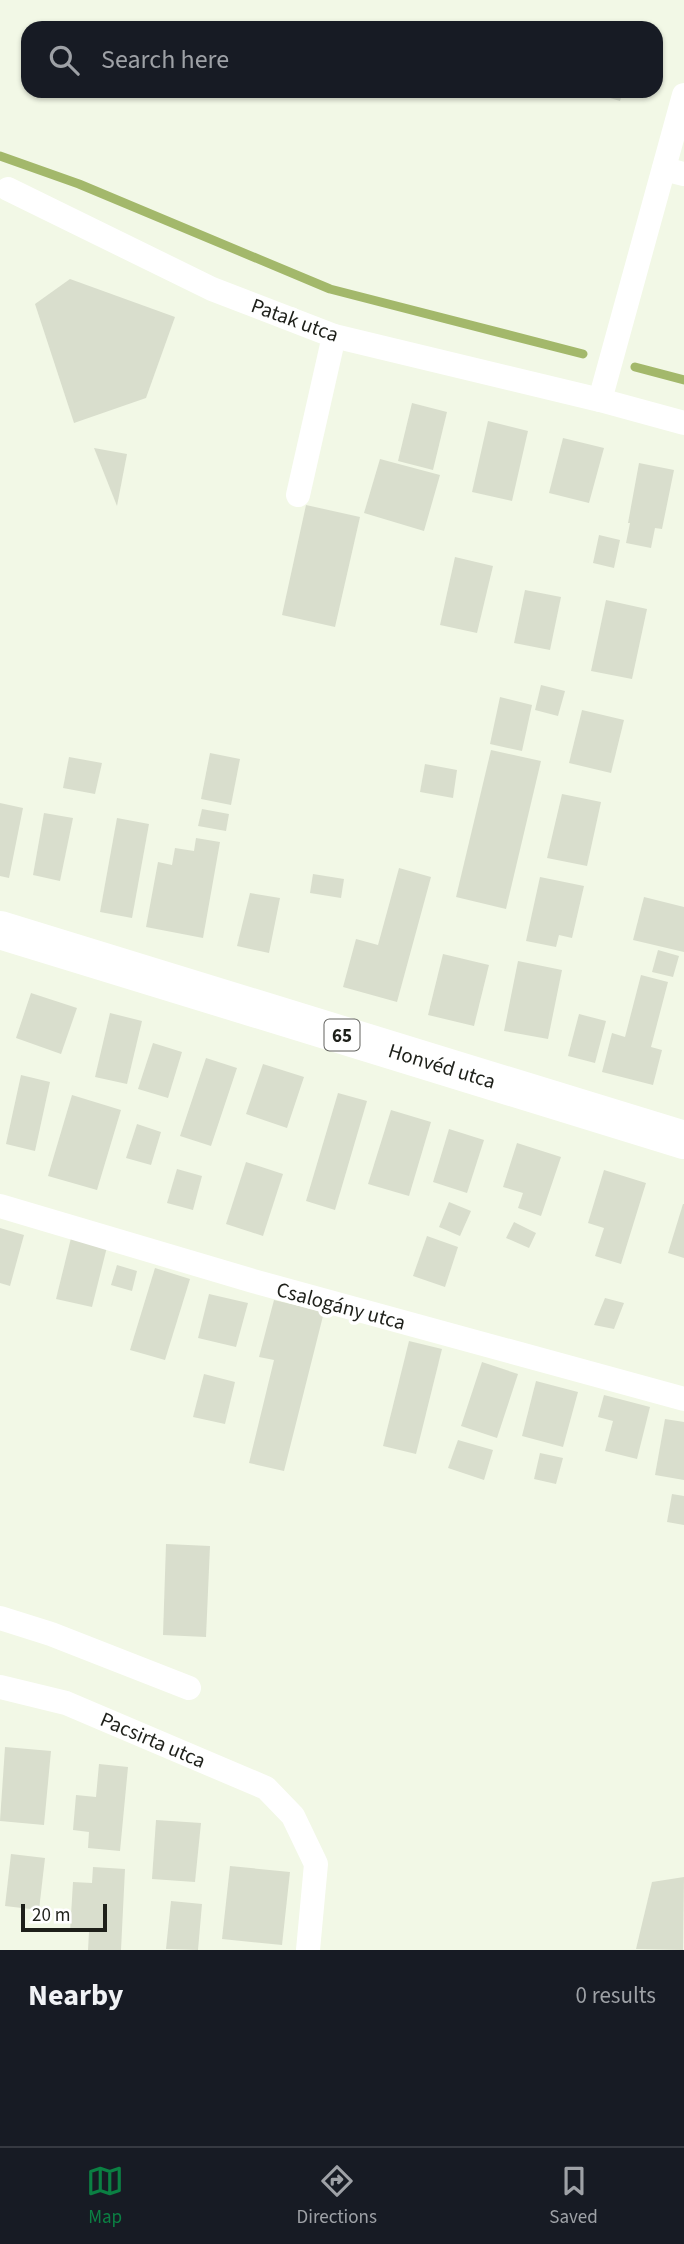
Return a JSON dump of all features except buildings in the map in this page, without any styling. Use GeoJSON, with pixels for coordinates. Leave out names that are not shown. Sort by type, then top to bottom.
{"type":"FeatureCollection","features":[{"type":"Feature","properties":{"kind":"main road","name":"Honvéd utca"},"geometry":{"type":"LineString","coordinates":[[0,930],[684,1140]]}},
{"type":"Feature","properties":{"kind":"street"},"geometry":{"type":"LineString","coordinates":[[600,400],[674,172],[684,95]]}},
{"type":"Feature","properties":{"kind":"street","name":"Patak utca"},"geometry":{"type":"LineString","coordinates":[[8,189],[212,289],[334,336],[684,423]]}},
{"type":"Feature","properties":{"kind":"street"},"geometry":{"type":"LineString","coordinates":[[298,495],[334,336]]}},
{"type":"Feature","properties":{"kind":"street","name":"Csalogány utca"},"geometry":{"type":"LineString","coordinates":[[0,1206],[253,1282],[684,1399]]}},
{"type":"Feature","properties":{"kind":"street"},"geometry":{"type":"LineString","coordinates":[[0,1618],[51,1634],[189,1688]]}},
{"type":"Feature","properties":{"kind":"street","name":"Pacsirta utca"},"geometry":{"type":"LineString","coordinates":[[0,1687],[66,1703],[266,1788],[293,1816],[316,1864],[308,1950]]}},
{"type":"Feature","properties":{"kind":"waterway"},"geometry":{"type":"LineString","coordinates":[[0,156],[79,184],[330,289],[583,354]]}},
{"type":"Feature","properties":{"kind":"waterway"},"geometry":{"type":"LineString","coordinates":[[635,367],[684,380]]}}]}
